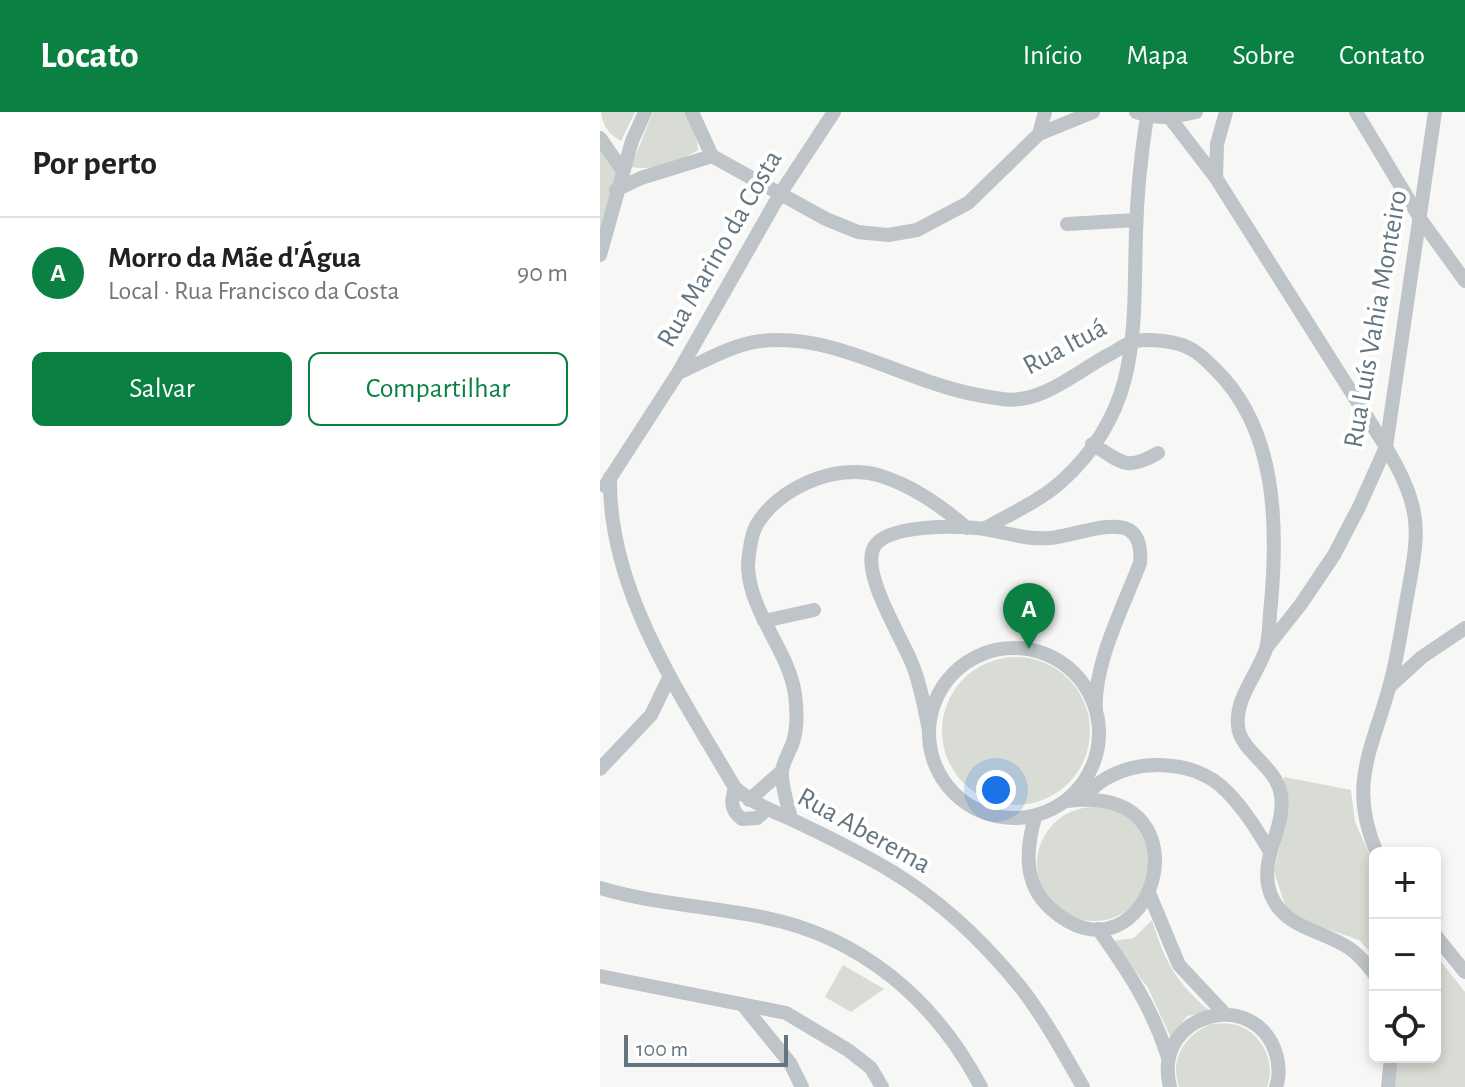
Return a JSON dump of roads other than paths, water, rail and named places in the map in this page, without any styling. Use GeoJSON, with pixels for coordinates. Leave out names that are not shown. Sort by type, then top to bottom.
{"type":"FeatureCollection","features":[{"type":"Feature","properties":{"kind":"street"},"geometry":{"type":"LineString","coordinates":[[600,255],[616,190],[645,112]]}},
{"type":"Feature","properties":{"kind":"street"},"geometry":{"type":"LineString","coordinates":[[692,112],[712,156],[826,219],[858,232],[888,235],[917,230],[968,203],[1039,134],[1093,112]]}},
{"type":"Feature","properties":{"kind":"street","name":"Rua Marino da Costa"},"geometry":{"type":"LineString","coordinates":[[678,373],[780,194],[834,112]]}},
{"type":"Feature","properties":{"kind":"street"},"geometry":{"type":"LineString","coordinates":[[1039,134],[1045,112]]}},
{"type":"Feature","properties":{"kind":"street"},"geometry":{"type":"LineString","coordinates":[[984,529],[1061,481],[1092,444],[1116,408],[1128,372],[1133,341],[1141,114],[1170,118],[1196,112]]}},
{"type":"Feature","properties":{"kind":"street"},"geometry":{"type":"LineString","coordinates":[[1216,178],[1217,144],[1226,112]]}},
{"type":"Feature","properties":{"kind":"street"},"geometry":{"type":"LineString","coordinates":[[1356,112],[1421,220],[1465,281]]}},
{"type":"Feature","properties":{"kind":"street","name":"Rua Luís Vahia Monteiro"},"geometry":{"type":"LineString","coordinates":[[1266,647],[1301,604],[1334,555],[1386,447],[1435,112]]}},
{"type":"Feature","properties":{"kind":"street"},"geometry":{"type":"LineString","coordinates":[[1170,118],[1216,178],[1386,447],[1404,480],[1414,510],[1416,537],[1407,602],[1389,687],[1362,780],[1364,820],[1375,847]]}},
{"type":"Feature","properties":{"kind":"street"},"geometry":{"type":"LineString","coordinates":[[600,138],[623,171],[641,178]]}},
{"type":"Feature","properties":{"kind":"street"},"geometry":{"type":"LineString","coordinates":[[616,190],[641,178],[712,156]]}},
{"type":"Feature","properties":{"kind":"street"},"geometry":{"type":"LineString","coordinates":[[1067,224],[1136,220]]}},
{"type":"Feature","properties":{"kind":"street","name":"Rua Ituá"},"geometry":{"type":"LineString","coordinates":[[678,373],[758,341],[798,339],[853,354],[935,384],[1008,400],[1032,397],[1133,341],[1182,345],[1200,354],[1224,377],[1248,415],[1266,463],[1273,510],[1275,562],[1266,647],[1241,703],[1238,726],[1241,740],[1267,768],[1277,782],[1282,797],[1269,850],[1267,877],[1271,896],[1281,911],[1296,924],[1349,947],[1369,967]]}},
{"type":"Feature","properties":{"kind":"street"},"geometry":{"type":"LineString","coordinates":[[600,493],[678,373]]}},
{"type":"Feature","properties":{"kind":"street"},"geometry":{"type":"LineString","coordinates":[[1092,444],[1134,465],[1158,453]]}},
{"type":"Feature","properties":{"kind":"street"},"geometry":{"type":"LineString","coordinates":[[749,800],[782,771],[794,739],[797,717],[794,690],[756,605],[748,567],[755,527],[792,491],[823,476],[854,471],[877,475],[913,490],[946,510],[967,528]]}},
{"type":"Feature","properties":{"kind":"street","name":"Rua Aberema"},"geometry":{"type":"LineString","coordinates":[[610,477],[609,504],[625,578],[670,676],[735,788],[749,800],[891,871],[935,901],[981,943],[1022,990],[1083,1087]]}},
{"type":"Feature","properties":{"kind":"street"},"geometry":{"type":"LineString","coordinates":[[1074,800],[1095,761],[1100,736],[1095,692],[1100,669],[1140,563],[1141,552],[1136,537],[1128,529],[1111,526],[1051,538],[1028,539],[967,528],[905,529],[880,538],[873,549],[870,565],[921,688],[934,762],[950,789],[974,809],[1004,819],[1035,817],[1074,800],[1124,770],[1159,764],[1193,770],[1218,784],[1234,799],[1269,850]]}},
{"type":"Feature","properties":{"kind":"street"},"geometry":{"type":"LineString","coordinates":[[764,621],[814,610]]}},
{"type":"Feature","properties":{"kind":"street"},"geometry":{"type":"LineString","coordinates":[[1389,687],[1422,657],[1465,628]]}},
{"type":"Feature","properties":{"kind":"street"},"geometry":{"type":"LineString","coordinates":[[929,731],[933,707],[944,685],[960,668],[981,655],[1004,649],[1028,649],[1051,657],[1071,671],[1087,689],[1096,711]]}},
{"type":"Feature","properties":{"kind":"street"},"geometry":{"type":"LineString","coordinates":[[600,769],[651,715],[670,676]]}},
{"type":"Feature","properties":{"kind":"street"},"geometry":{"type":"LineString","coordinates":[[782,771],[791,819]]}},
{"type":"Feature","properties":{"kind":"street","name":"Rua Aberema"},"geometry":{"type":"LineString","coordinates":[[735,788],[732,807],[742,819],[757,818],[767,809]]}},
{"type":"Feature","properties":{"kind":"street"},"geometry":{"type":"LineString","coordinates":[[1035,817],[1028,862],[1033,883],[1044,902],[1061,917],[1080,927],[1098,929],[1119,924],[1137,912],[1149,893],[1156,864],[1149,834],[1137,818],[1121,806],[1102,799],[1074,800]]}},
{"type":"Feature","properties":{"kind":"street"},"geometry":{"type":"LineString","coordinates":[[600,888],[651,901],[766,918],[808,929],[848,946],[883,967],[913,993],[936,1019],[981,1087]]}},
{"type":"Feature","properties":{"kind":"street"},"geometry":{"type":"LineString","coordinates":[[1149,893],[1179,965],[1225,1014]]}},
{"type":"Feature","properties":{"kind":"street"},"geometry":{"type":"LineString","coordinates":[[1098,929],[1143,994],[1158,1026],[1168,1057],[1170,1087]]}},
{"type":"Feature","properties":{"kind":"street"},"geometry":{"type":"LineString","coordinates":[[1441,942],[1465,972]]}},
{"type":"Feature","properties":{"kind":"street"},"geometry":{"type":"LineString","coordinates":[[600,976],[786,1013],[871,1068],[882,1087]]}},
{"type":"Feature","properties":{"kind":"street"},"geometry":{"type":"LineString","coordinates":[[742,1004],[790,1063],[802,1087]]}},
{"type":"Feature","properties":{"kind":"street"},"geometry":{"type":"LineString","coordinates":[[1168,1057],[1184,1030],[1199,1019],[1225,1014],[1254,1023],[1269,1037],[1279,1067],[1276,1087]]}},
{"type":"Feature","properties":{"kind":"street"},"geometry":{"type":"LineString","coordinates":[[1388,1087],[1390,1063]]}},
{"type":"Feature","properties":{"kind":"place","name":"Morro da Mãe d'Água"},"geometry":{"type":"Point","coordinates":[1029,649]}}]}
